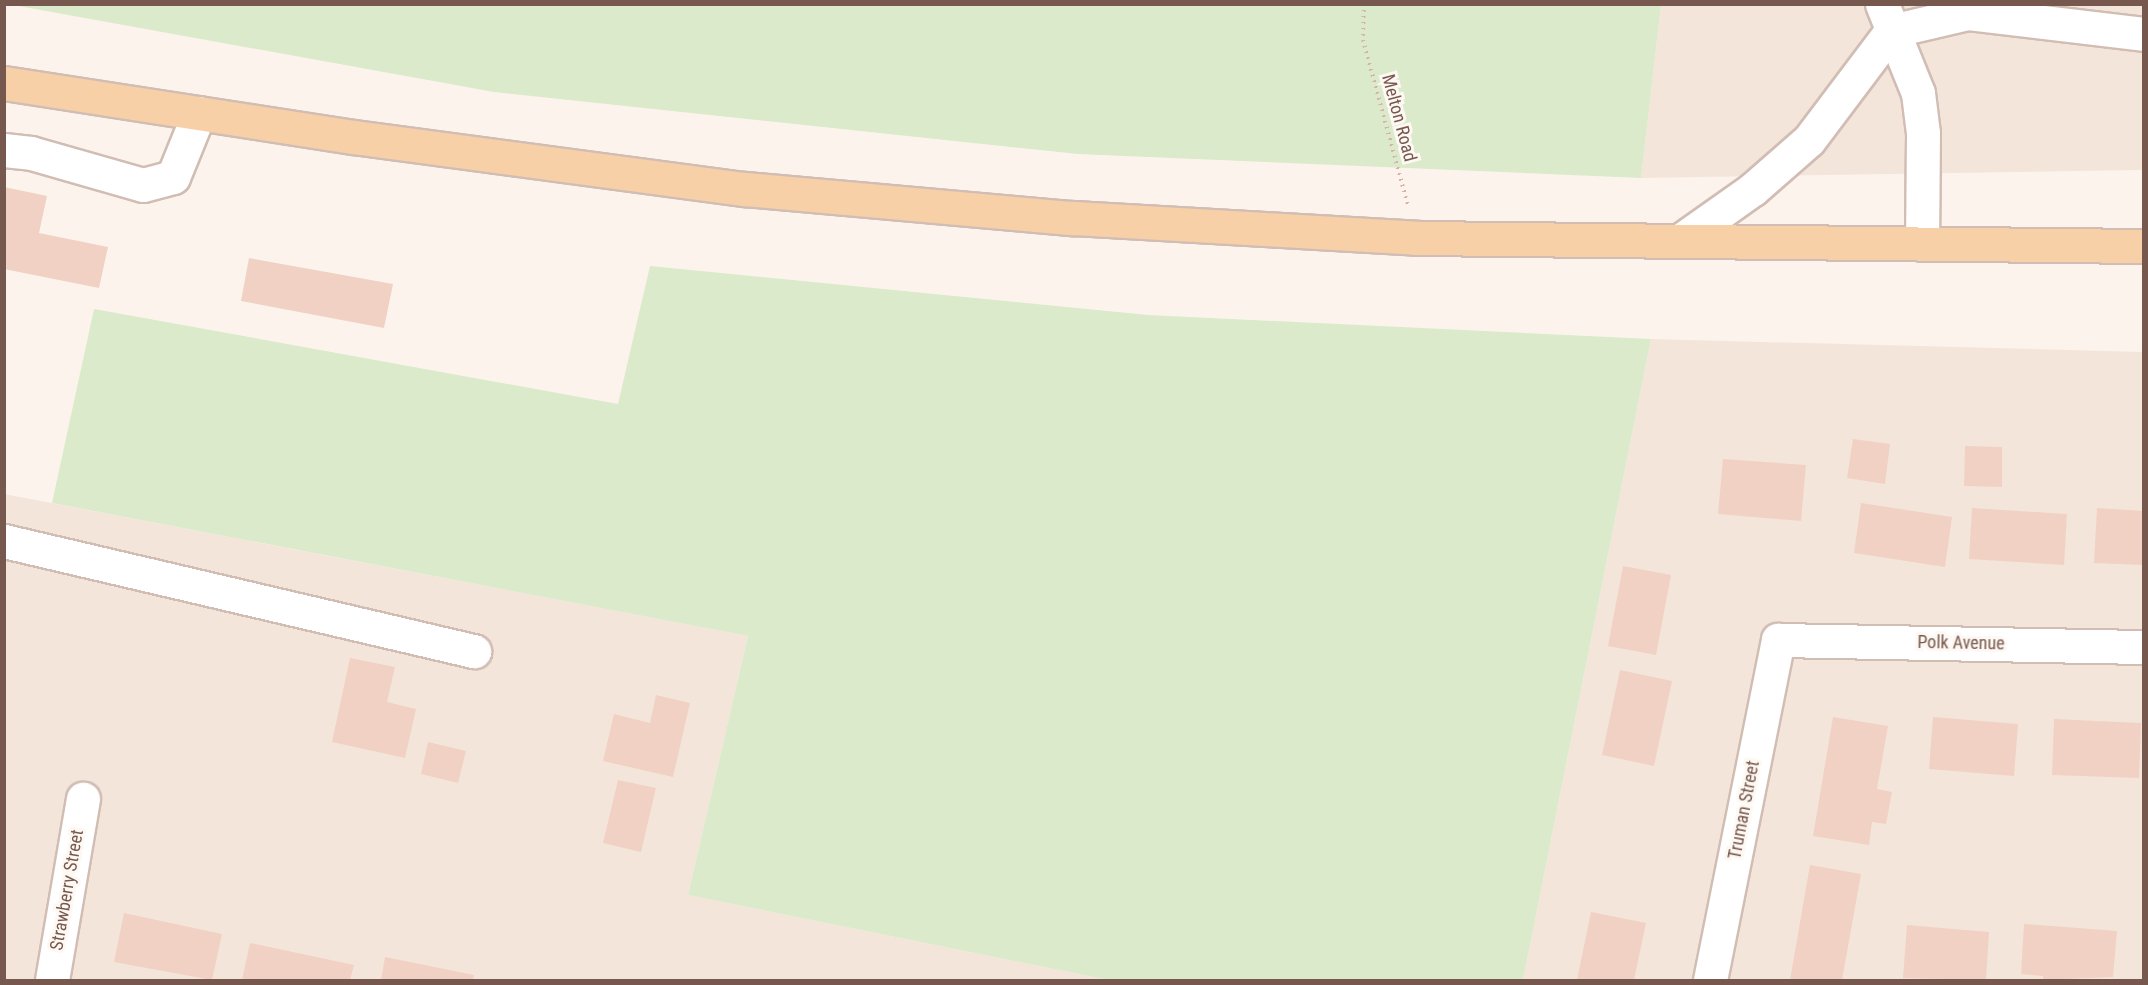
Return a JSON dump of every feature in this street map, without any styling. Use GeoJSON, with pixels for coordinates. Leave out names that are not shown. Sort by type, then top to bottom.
{"type":"FeatureCollection","features":[{"type":"Feature","properties":{"kind":"main road"},"geometry":{"type":"LineString","coordinates":[[4,83],[199,113],[745,189],[1073,218],[1417,238],[2144,246]]}},
{"type":"Feature","properties":{"kind":"street"},"geometry":{"type":"LineString","coordinates":[[1886,18],[1968,13],[2144,33]]}},
{"type":"Feature","properties":{"kind":"street"},"geometry":{"type":"LineString","coordinates":[[1682,240],[1753,189],[1809,140],[1886,18]]}},
{"type":"Feature","properties":{"kind":"street"},"geometry":{"type":"LineString","coordinates":[[1886,18],[1918,93],[1923,133],[1922,243]]}},
{"type":"Feature","properties":{"kind":"street"},"geometry":{"type":"LineString","coordinates":[[4,150],[31,153],[143,185],[173,177],[199,113]]}},
{"type":"Feature","properties":{"kind":"street"},"geometry":{"type":"LineString","coordinates":[[4,541],[474,651]]}},
{"type":"Feature","properties":{"kind":"street","name":"Polk Avenue"},"geometry":{"type":"LineString","coordinates":[[1778,640],[2144,647]]}},
{"type":"Feature","properties":{"kind":"street","name":"Truman Street"},"geometry":{"type":"LineString","coordinates":[[1710,981],[1778,640]]}},
{"type":"Feature","properties":{"kind":"street","name":"Strawberry Street"},"geometry":{"type":"LineString","coordinates":[[52,981],[83,799]]}},
{"type":"Feature","properties":{"kind":"path","name":"Melton Road"},"geometry":{"type":"LineString","coordinates":[[1364,4],[1363,40],[1417,238]]}},
{"type":"Feature","properties":{"kind":"shaded area"},"geometry":{"type":"Polygon","coordinates":[[[1661,5],[2143,5],[2143,170],[1641,178],[1661,5]]]}},
{"type":"Feature","properties":{"kind":"shaded area"},"geometry":{"type":"Polygon","coordinates":[[[1651,339],[2143,352],[2143,980],[1523,980],[1651,339]]]}},
{"type":"Feature","properties":{"kind":"shaded area"},"geometry":{"type":"Polygon","coordinates":[[[4,494],[748,636],[688,895],[1109,980],[5,980],[4,494]]]}},
{"type":"Feature","properties":{"kind":"green space"},"geometry":{"type":"Polygon","coordinates":[[[1661,4],[1641,178],[1078,154],[494,92],[13,5],[1661,4]]]}},
{"type":"Feature","properties":{"kind":"green space"},"geometry":{"type":"Polygon","coordinates":[[[650,266],[1148,315],[1651,339],[1523,980],[1109,980],[688,895],[748,636],[52,503],[94,309],[618,404],[650,266]]]}},
{"type":"Feature","properties":{"kind":"building"},"geometry":{"type":"Polygon","coordinates":[[[4,187],[47,196],[39,233],[108,247],[99,288],[4,269],[4,187]]]}},
{"type":"Feature","properties":{"kind":"building"},"geometry":{"type":"Polygon","coordinates":[[[249,258],[393,284],[384,328],[241,301],[249,258]]]}},
{"type":"Feature","properties":{"kind":"building"},"geometry":{"type":"Polygon","coordinates":[[[1853,439],[1890,444],[1885,484],[1847,478],[1853,439]]]}},
{"type":"Feature","properties":{"kind":"building"},"geometry":{"type":"Polygon","coordinates":[[[1965,446],[2002,447],[2002,487],[1964,486],[1965,446]]]}},
{"type":"Feature","properties":{"kind":"building"},"geometry":{"type":"Polygon","coordinates":[[[1723,459],[1806,465],[1801,521],[1718,514],[1723,459]]]}},
{"type":"Feature","properties":{"kind":"building"},"geometry":{"type":"Polygon","coordinates":[[[1861,503],[1952,517],[1945,567],[1854,553],[1861,503]]]}},
{"type":"Feature","properties":{"kind":"building"},"geometry":{"type":"Polygon","coordinates":[[[1972,508],[2067,514],[2064,565],[1969,559],[1972,508]]]}},
{"type":"Feature","properties":{"kind":"building"},"geometry":{"type":"Polygon","coordinates":[[[2097,508],[2144,511],[2144,565],[2094,563],[2097,508]]]}},
{"type":"Feature","properties":{"kind":"building"},"geometry":{"type":"Polygon","coordinates":[[[1623,566],[1671,575],[1656,655],[1608,646],[1623,566]]]}},
{"type":"Feature","properties":{"kind":"building"},"geometry":{"type":"Polygon","coordinates":[[[350,658],[395,667],[387,702],[416,709],[405,758],[332,742],[350,658]]]}},
{"type":"Feature","properties":{"kind":"building"},"geometry":{"type":"Polygon","coordinates":[[[1620,670],[1672,681],[1654,766],[1602,755],[1620,670]]]}},
{"type":"Feature","properties":{"kind":"building"},"geometry":{"type":"Polygon","coordinates":[[[656,695],[690,703],[673,777],[603,761],[614,714],[650,723],[656,695]]]}},
{"type":"Feature","properties":{"kind":"building"},"geometry":{"type":"Polygon","coordinates":[[[1833,717],[1888,726],[1877,789],[1892,792],[1886,824],[1872,822],[1869,845],[1813,836],[1833,717]]]}},
{"type":"Feature","properties":{"kind":"building"},"geometry":{"type":"Polygon","coordinates":[[[1933,717],[2018,724],[2014,776],[1929,769],[1933,717]]]}},
{"type":"Feature","properties":{"kind":"building"},"geometry":{"type":"Polygon","coordinates":[[[2054,719],[2141,723],[2139,778],[2052,775],[2054,719]]]}},
{"type":"Feature","properties":{"kind":"building"},"geometry":{"type":"Polygon","coordinates":[[[428,742],[466,751],[458,783],[421,774],[428,742]]]}},
{"type":"Feature","properties":{"kind":"building"},"geometry":{"type":"Polygon","coordinates":[[[618,780],[656,788],[641,852],[603,843],[618,780]]]}},
{"type":"Feature","properties":{"kind":"building"},"geometry":{"type":"Polygon","coordinates":[[[1810,865],[1861,874],[1842,980],[1790,980],[1810,865]]]}},
{"type":"Feature","properties":{"kind":"building"},"geometry":{"type":"Polygon","coordinates":[[[1591,912],[1646,923],[1634,980],[1577,980],[1591,912]]]}},
{"type":"Feature","properties":{"kind":"building"},"geometry":{"type":"Polygon","coordinates":[[[124,913],[222,934],[212,980],[114,962],[124,913]]]}},
{"type":"Feature","properties":{"kind":"building"},"geometry":{"type":"Polygon","coordinates":[[[2024,924],[2117,931],[2113,977],[2043,980],[2043,976],[2021,974],[2024,924]]]}},
{"type":"Feature","properties":{"kind":"building"},"geometry":{"type":"Polygon","coordinates":[[[1907,925],[1989,932],[1986,980],[1903,978],[1907,925]]]}},
{"type":"Feature","properties":{"kind":"building"},"geometry":{"type":"Polygon","coordinates":[[[250,943],[354,965],[350,980],[242,980],[250,943]]]}},
{"type":"Feature","properties":{"kind":"building"},"geometry":{"type":"Polygon","coordinates":[[[385,957],[474,975],[473,980],[381,980],[385,957]]]}}]}
